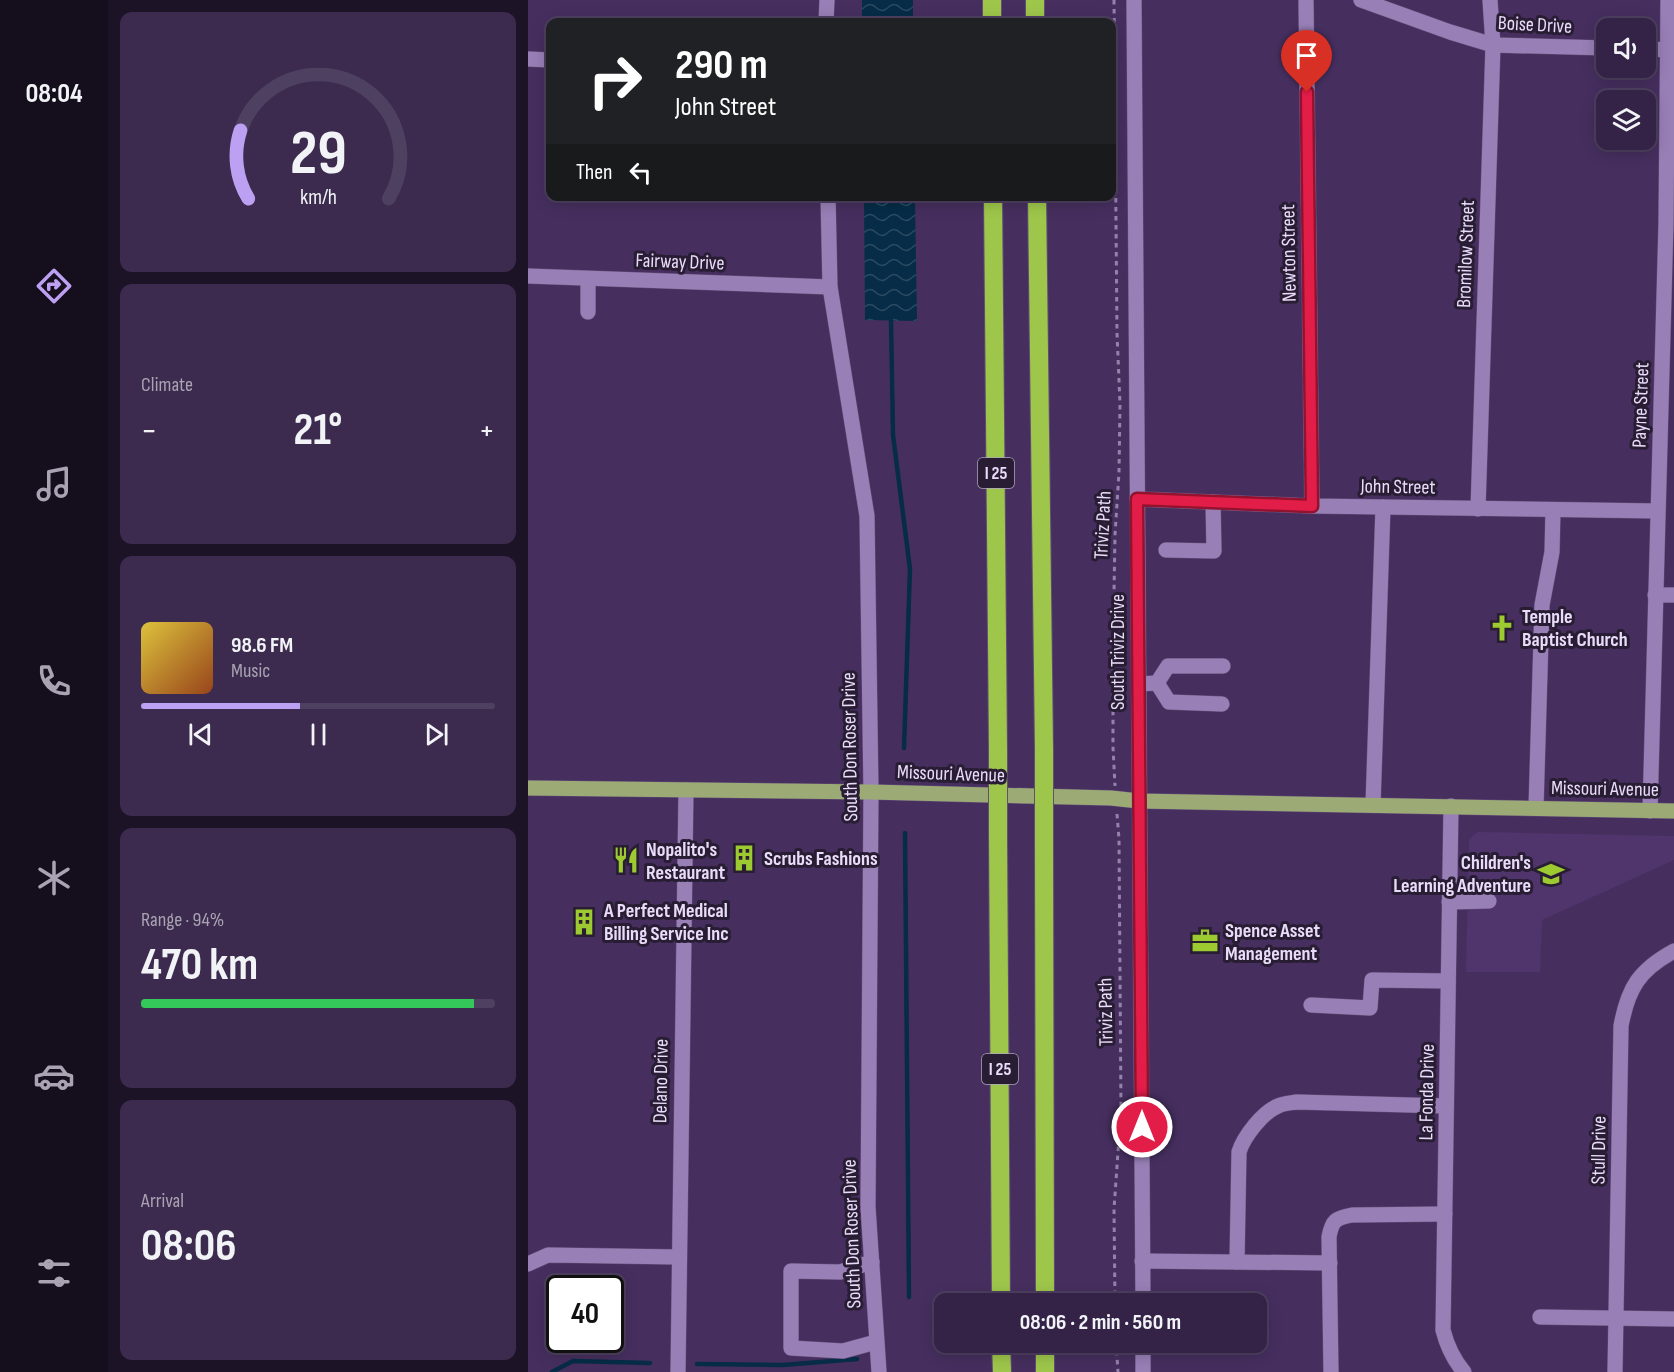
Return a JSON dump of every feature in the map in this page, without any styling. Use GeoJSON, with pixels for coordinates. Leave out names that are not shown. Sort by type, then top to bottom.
{"type":"FeatureCollection","features":[{"type":"Feature","properties":{"kind":"highway"},"geometry":{"type":"LineString","coordinates":[[992,0],[992,18]]}},
{"type":"Feature","properties":{"kind":"highway","name":"I 25"},"geometry":{"type":"LineString","coordinates":[[993,201],[1001,1293]]}},
{"type":"Feature","properties":{"kind":"highway","name":"I 25"},"geometry":{"type":"LineString","coordinates":[[1037,201],[1044,749],[1045,1293]]}},
{"type":"Feature","properties":{"kind":"highway"},"geometry":{"type":"LineString","coordinates":[[1002,1353],[1002,1372]]}},
{"type":"Feature","properties":{"kind":"highway"},"geometry":{"type":"LineString","coordinates":[[1045,1353],[1045,1372]]}},
{"type":"Feature","properties":{"kind":"main road","name":"Missouri Avenue"},"geometry":{"type":"LineString","coordinates":[[528,788],[872,792],[1139,801],[1674,811]]}},
{"type":"Feature","properties":{"kind":"street"},"geometry":{"type":"LineString","coordinates":[[826,18],[827,0]]}},
{"type":"Feature","properties":{"kind":"street","name":"South Triviz Drive"},"geometry":{"type":"LineString","coordinates":[[1134,0],[1143,1293]]}},
{"type":"Feature","properties":{"kind":"street","name":"Newton Street"},"geometry":{"type":"LineString","coordinates":[[1306,0],[1312,506]]}},
{"type":"Feature","properties":{"kind":"street","name":"Boise Drive"},"geometry":{"type":"LineString","coordinates":[[1361,0],[1450,33],[1493,45],[1596,48]]}},
{"type":"Feature","properties":{"kind":"street","name":"Bromilow Street"},"geometry":{"type":"LineString","coordinates":[[1478,509],[1493,45],[1490,0]]}},
{"type":"Feature","properties":{"kind":"street","name":"Payne Street"},"geometry":{"type":"LineString","coordinates":[[1650,811],[1658,511],[1667,443],[1671,50],[1668,0]]}},
{"type":"Feature","properties":{"kind":"street"},"geometry":{"type":"LineString","coordinates":[[1656,49],[1671,50]]}},
{"type":"Feature","properties":{"kind":"street"},"geometry":{"type":"LineString","coordinates":[[528,59],[546,60]]}},
{"type":"Feature","properties":{"kind":"street","name":"South Don Roser Drive"},"geometry":{"type":"LineString","coordinates":[[828,201],[830,287],[867,516],[872,792],[868,1207],[879,1372]]}},
{"type":"Feature","properties":{"kind":"street","name":"Fairway Drive"},"geometry":{"type":"LineString","coordinates":[[528,276],[830,287]]}},
{"type":"Feature","properties":{"kind":"street"},"geometry":{"type":"LineString","coordinates":[[588,279],[588,312]]}},
{"type":"Feature","properties":{"kind":"street","name":"John Street"},"geometry":{"type":"LineString","coordinates":[[1137,499],[1312,506],[1658,511]]}},
{"type":"Feature","properties":{"kind":"street"},"geometry":{"type":"LineString","coordinates":[[1166,550],[1214,551],[1213,502]]}},
{"type":"Feature","properties":{"kind":"street"},"geometry":{"type":"LineString","coordinates":[[1373,805],[1383,507]]}},
{"type":"Feature","properties":{"kind":"street"},"geometry":{"type":"LineString","coordinates":[[1536,808],[1542,605],[1552,552],[1553,510]]}},
{"type":"Feature","properties":{"kind":"street"},"geometry":{"type":"LineString","coordinates":[[1655,595],[1674,595]]}},
{"type":"Feature","properties":{"kind":"street"},"geometry":{"type":"LineString","coordinates":[[1157,683],[1168,666],[1223,666]]}},
{"type":"Feature","properties":{"kind":"street"},"geometry":{"type":"LineString","coordinates":[[1138,684],[1157,683]]}},
{"type":"Feature","properties":{"kind":"street"},"geometry":{"type":"LineString","coordinates":[[1157,683],[1169,702],[1222,704]]}},
{"type":"Feature","properties":{"kind":"street","name":"Delano Drive"},"geometry":{"type":"LineString","coordinates":[[678,1372],[686,790]]}},
{"type":"Feature","properties":{"kind":"street","name":"La Fonda Drive"},"geometry":{"type":"LineString","coordinates":[[1451,806],[1443,1330],[1457,1370]]}},
{"type":"Feature","properties":{"kind":"street"},"geometry":{"type":"LineString","coordinates":[[1449,902],[1489,901]]}},
{"type":"Feature","properties":{"kind":"street","name":"Stull Drive"},"geometry":{"type":"LineString","coordinates":[[1615,1372],[1621,1026],[1625,1005],[1636,981],[1655,961],[1674,951]]}},
{"type":"Feature","properties":{"kind":"street"},"geometry":{"type":"LineString","coordinates":[[1311,1005],[1370,1008],[1372,980],[1448,981]]}},
{"type":"Feature","properties":{"kind":"street"},"geometry":{"type":"LineString","coordinates":[[1237,1262],[1239,1152],[1254,1125],[1276,1106],[1297,1102],[1446,1106]]}},
{"type":"Feature","properties":{"kind":"street"},"geometry":{"type":"LineString","coordinates":[[1331,1372],[1329,1237],[1334,1222],[1341,1217],[1352,1215],[1445,1214]]}},
{"type":"Feature","properties":{"kind":"street"},"geometry":{"type":"LineString","coordinates":[[528,1264],[548,1255],[678,1257]]}},
{"type":"Feature","properties":{"kind":"street"},"geometry":{"type":"LineString","coordinates":[[1142,1261],[1330,1263]]}},
{"type":"Feature","properties":{"kind":"street"},"geometry":{"type":"LineString","coordinates":[[872,1263],[840,1272],[791,1271],[791,1348],[843,1351],[876,1342]]}},
{"type":"Feature","properties":{"kind":"street"},"geometry":{"type":"LineString","coordinates":[[1540,1317],[1674,1319]]}},
{"type":"Feature","properties":{"kind":"street"},"geometry":{"type":"LineString","coordinates":[[1143,1353],[1143,1372]]}},
{"type":"Feature","properties":{"kind":"path","name":"Triviz Path"},"geometry":{"type":"LineString","coordinates":[[1114,0],[1114,18]]}},
{"type":"Feature","properties":{"kind":"path","name":"Triviz Path"},"geometry":{"type":"LineString","coordinates":[[1115,1293],[1114,1209],[1121,1109],[1119,839],[1113,747],[1115,535],[1120,404],[1116,201]]}},
{"type":"Feature","properties":{"kind":"path"},"geometry":{"type":"LineString","coordinates":[[1117,1353],[1118,1372]]}},
{"type":"Feature","properties":{"kind":"shaded area"},"geometry":{"type":"Polygon","coordinates":[[[1478,832],[1674,836],[1674,860],[1542,920],[1540,972],[1466,972],[1469,841],[1478,832]]]}},
{"type":"Feature","properties":{"kind":"water"},"geometry":{"type":"Polygon","coordinates":[[[862,0],[913,0],[913,18],[862,18],[862,0]]]}},
{"type":"Feature","properties":{"kind":"water"},"geometry":{"type":"Polygon","coordinates":[[[864,201],[915,201],[917,321],[865,320],[864,201]]]}},
{"type":"Feature","properties":{"kind":"waterway"},"geometry":{"type":"LineString","coordinates":[[891,320],[893,435],[910,569],[904,748]]}},
{"type":"Feature","properties":{"kind":"waterway"},"geometry":{"type":"LineString","coordinates":[[905,833],[909,1297]]}},
{"type":"Feature","properties":{"kind":"waterway"},"geometry":{"type":"LineString","coordinates":[[697,1364],[783,1365],[857,1359]]}},
{"type":"Feature","properties":{"kind":"waterway"},"geometry":{"type":"LineString","coordinates":[[552,1372],[573,1361],[650,1363]]}},
{"type":"Feature","properties":{"kind":"place","name":"Temple Baptist Church"},"geometry":{"type":"Point","coordinates":[1502,628]}},
{"type":"Feature","properties":{"kind":"place","name":"Scrubs Fashions"},"geometry":{"type":"Point","coordinates":[744,858]}},
{"type":"Feature","properties":{"kind":"place","name":"Nopalito's Restaurant"},"geometry":{"type":"Point","coordinates":[626,860]}},
{"type":"Feature","properties":{"kind":"place","name":"Children's Learning Adventure"},"geometry":{"type":"Point","coordinates":[1551,874]}},
{"type":"Feature","properties":{"kind":"place","name":"A Perfect Medical Billing Service Inc"},"geometry":{"type":"Point","coordinates":[584,922]}},
{"type":"Feature","properties":{"kind":"place","name":"Spence Asset Management"},"geometry":{"type":"Point","coordinates":[1205,941]}},
{"type":"Feature","properties":{"kind":"route"},"geometry":{"type":"LineString","coordinates":[[1142,1127],[1137,499],[1312,506],[1307,92]]}}]}
